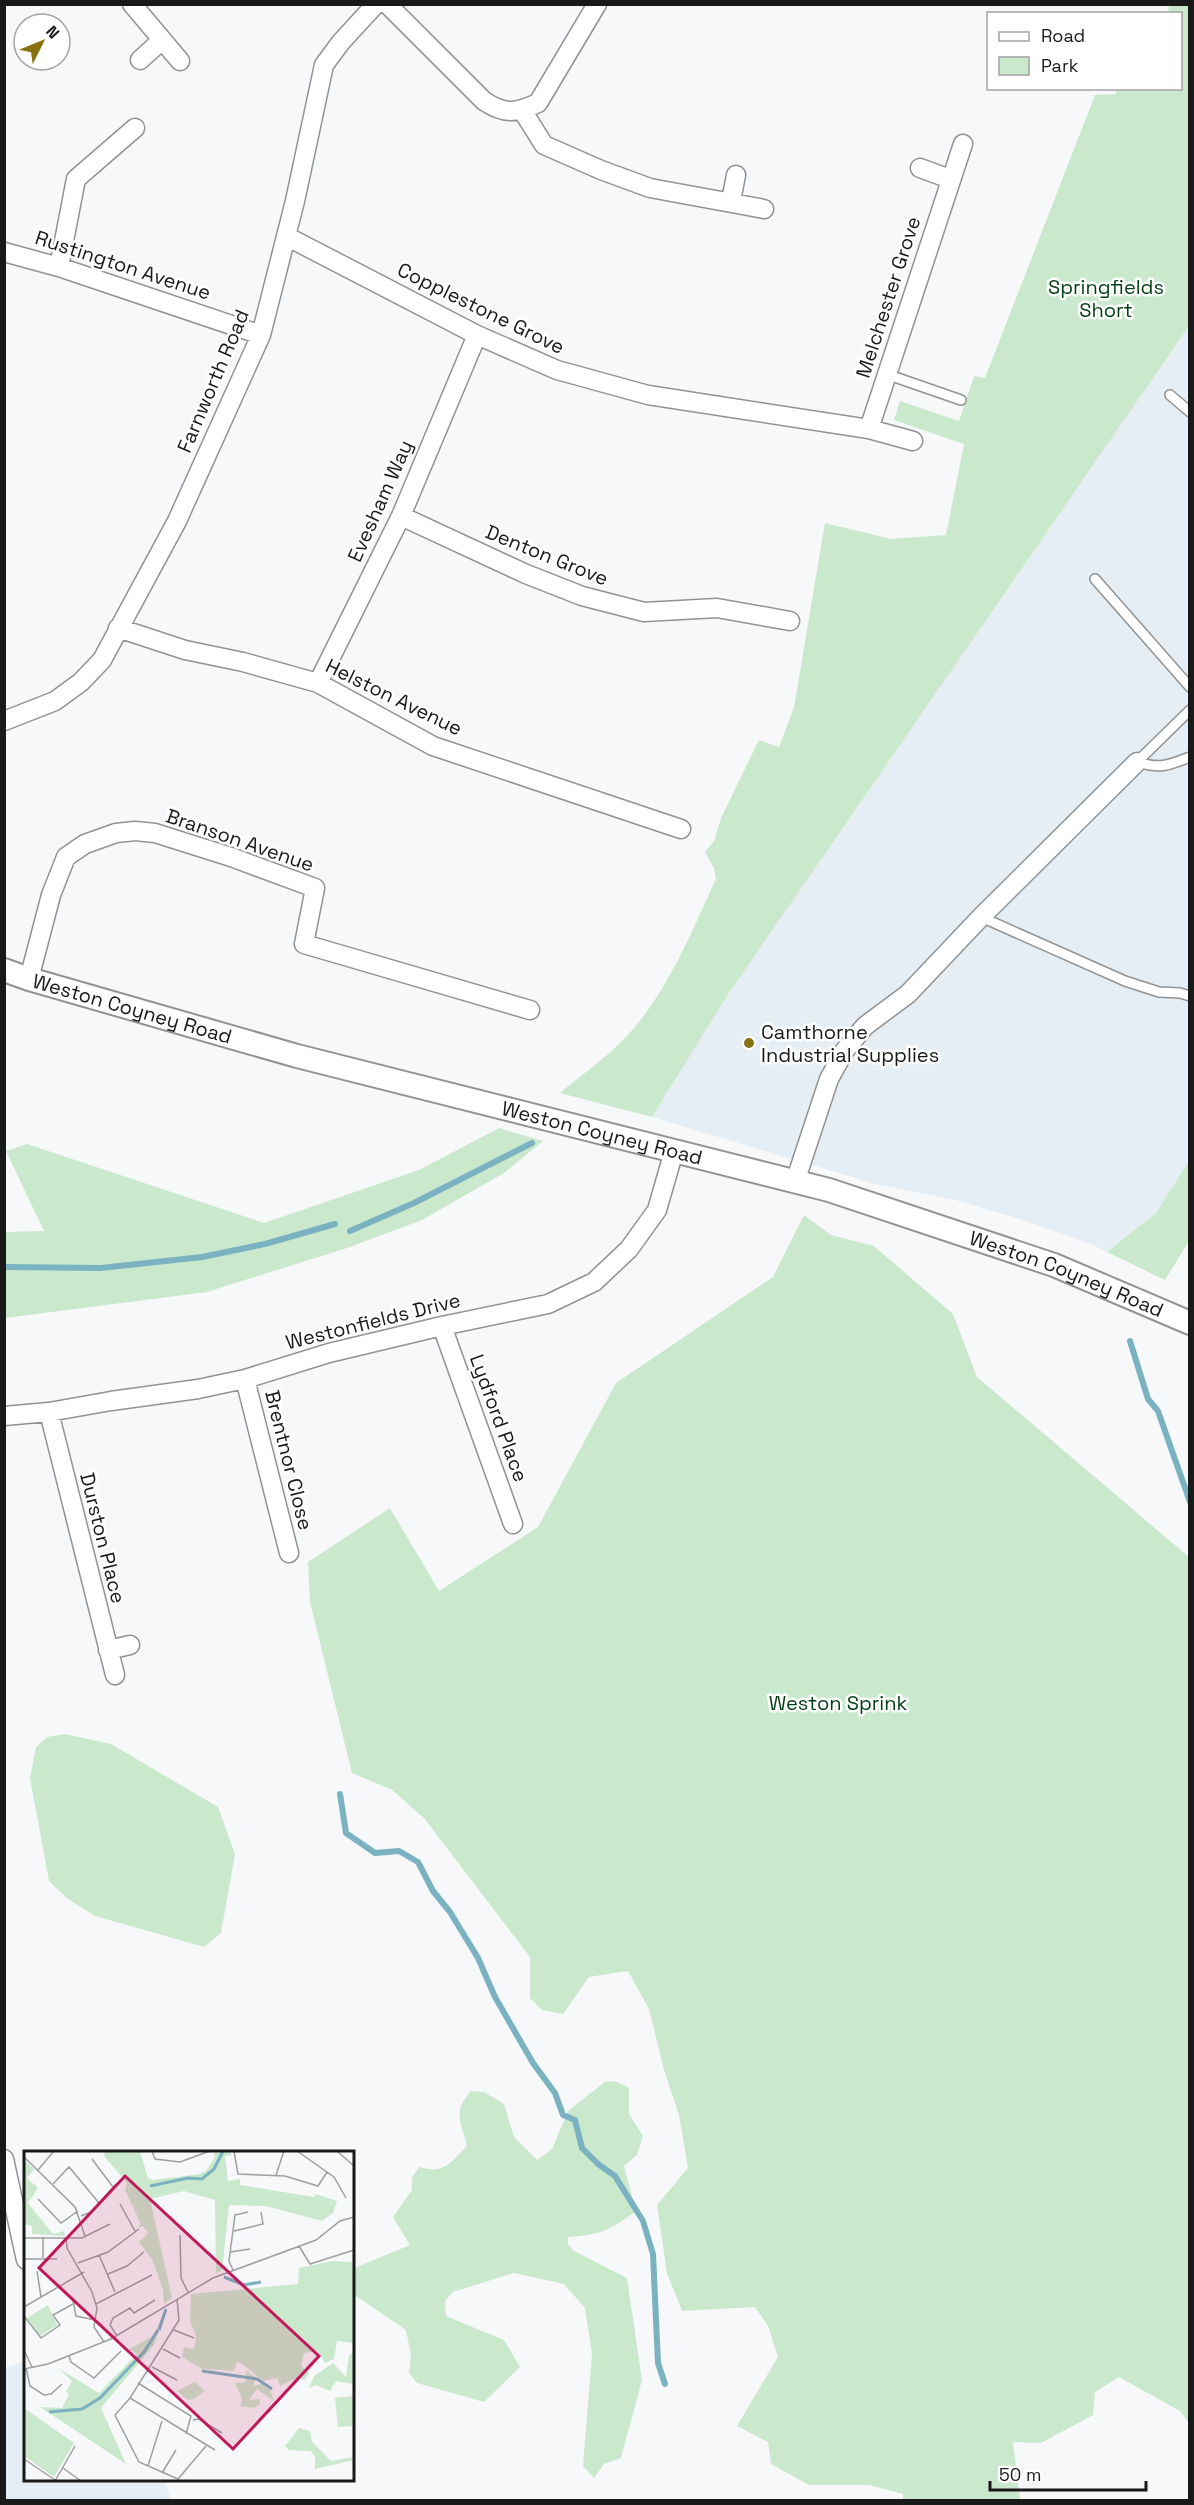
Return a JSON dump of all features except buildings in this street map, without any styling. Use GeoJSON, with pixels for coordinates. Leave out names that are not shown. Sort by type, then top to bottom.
{"type":"FeatureCollection","features":[{"type":"Feature","properties":{"kind":"street"},"geometry":{"type":"LineString","coordinates":[[132,4],[180,61]]}},
{"type":"Feature","properties":{"kind":"street","name":"Farnworth Road"},"geometry":{"type":"LineString","coordinates":[[5,720],[55,701],[81,682],[102,660],[177,521],[261,335],[286,236],[324,65],[341,42],[376,4]]}},
{"type":"Feature","properties":{"kind":"street"},"geometry":{"type":"LineString","coordinates":[[387,4],[484,101],[497,110],[522,110],[538,103],[597,4]]}},
{"type":"Feature","properties":{"kind":"street"},"geometry":{"type":"LineString","coordinates":[[140,60],[162,40]]}},
{"type":"Feature","properties":{"kind":"street"},"geometry":{"type":"LineString","coordinates":[[522,110],[544,145],[566,156],[650,188],[731,201],[764,209]]}},
{"type":"Feature","properties":{"kind":"street"},"geometry":{"type":"LineString","coordinates":[[59,267],[76,179],[135,128]]}},
{"type":"Feature","properties":{"kind":"street","name":"Melchester Grove"},"geometry":{"type":"LineString","coordinates":[[868,429],[963,144]]}},
{"type":"Feature","properties":{"kind":"street"},"geometry":{"type":"LineString","coordinates":[[920,168],[950,179]]}},
{"type":"Feature","properties":{"kind":"street"},"geometry":{"type":"LineString","coordinates":[[731,201],[736,175]]}},
{"type":"Feature","properties":{"kind":"street","name":"Copplestone Grove"},"geometry":{"type":"LineString","coordinates":[[286,236],[477,335],[557,370],[648,395],[868,429],[913,441]]}},
{"type":"Feature","properties":{"kind":"street","name":"Rustington Avenue"},"geometry":{"type":"LineString","coordinates":[[4,252],[59,267],[261,335]]}},
{"type":"Feature","properties":{"kind":"street","name":"Evesham Way"},"geometry":{"type":"LineString","coordinates":[[318,683],[400,516],[477,335]]}},
{"type":"Feature","properties":{"kind":"street","name":"Denton Grove"},"geometry":{"type":"LineString","coordinates":[[400,516],[526,574],[582,596],[644,612],[717,608],[790,621]]}},
{"type":"Feature","properties":{"kind":"street","name":"Helston Avenue"},"geometry":{"type":"LineString","coordinates":[[118,628],[185,650],[243,662],[318,683],[433,746],[681,829]]}},
{"type":"Feature","properties":{"kind":"street"},"geometry":{"type":"LineString","coordinates":[[795,1182],[829,1079],[845,1050],[865,1026],[908,994],[981,917],[1137,762]]}},
{"type":"Feature","properties":{"kind":"street","name":"Branson Avenue"},"geometry":{"type":"LineString","coordinates":[[29,979],[51,895],[66,857],[85,844],[116,833],[135,831],[155,833],[210,850],[315,888],[304,944],[530,1010]]}},
{"type":"Feature","properties":{"kind":"street","name":"Weston Coyney Road"},"geometry":{"type":"LineString","coordinates":[[4,970],[297,1056],[829,1190],[1054,1265],[1190,1323]]}},
{"type":"Feature","properties":{"kind":"street","name":"Westonfields Drive"},"geometry":{"type":"LineString","coordinates":[[4,1416],[49,1413],[111,1401],[198,1389],[245,1379],[329,1353],[548,1304],[594,1282],[629,1249],[657,1209],[674,1151]]}},
{"type":"Feature","properties":{"kind":"street","name":"Lydford Place"},"geometry":{"type":"LineString","coordinates":[[442,1326],[513,1524]]}},
{"type":"Feature","properties":{"kind":"street","name":"Brentnor Close"},"geometry":{"type":"LineString","coordinates":[[245,1379],[289,1553]]}},
{"type":"Feature","properties":{"kind":"street","name":"Durston Place"},"geometry":{"type":"LineString","coordinates":[[49,1413],[115,1675]]}},
{"type":"Feature","properties":{"kind":"street"},"geometry":{"type":"LineString","coordinates":[[108,1650],[130,1645]]}},
{"type":"Feature","properties":{"kind":"street"},"geometry":{"type":"LineString","coordinates":[[4,2159],[24,2251]]}},
{"type":"Feature","properties":{"kind":"lane"},"geometry":{"type":"LineString","coordinates":[[886,374],[961,400]]}},
{"type":"Feature","properties":{"kind":"lane"},"geometry":{"type":"LineString","coordinates":[[1170,395],[1190,412]]}},
{"type":"Feature","properties":{"kind":"lane"},"geometry":{"type":"LineString","coordinates":[[1095,579],[1190,687]]}},
{"type":"Feature","properties":{"kind":"lane"},"geometry":{"type":"LineString","coordinates":[[1190,710],[1137,762],[1154,767],[1166,766],[1190,758]]}},
{"type":"Feature","properties":{"kind":"lane"},"geometry":{"type":"LineString","coordinates":[[981,917],[1125,981],[1160,992],[1190,996]]}},
{"type":"Feature","properties":{"kind":"shaded area"},"geometry":{"type":"Polygon","coordinates":[[[1189,326],[1190,1161],[1156,1213],[1107,1252],[1091,1244],[1020,1219],[955,1200],[875,1184],[652,1117],[727,996],[1189,326]]]}},
{"type":"Feature","properties":{"kind":"shaded area"},"geometry":{"type":"Polygon","coordinates":[[[24,2360],[24,2481],[164,2481],[171,2500],[5,2500],[5,2368],[24,2360]]]}},
{"type":"Feature","properties":{"kind":"green space","name":"Springfields Short"},"geometry":{"type":"Polygon","coordinates":[[[1169,5],[1189,5],[1189,326],[727,996],[652,1117],[560,1093],[617,1046],[653,1003],[687,942],[716,879],[714,868],[705,852],[714,841],[721,818],[759,740],[779,747],[794,707],[825,523],[891,539],[946,535],[964,444],[894,420],[900,401],[959,421],[974,376],[985,378],[1095,95],[1116,94],[1117,90],[1182,90],[1182,12],[1168,12],[1169,5]]]}},
{"type":"Feature","properties":{"kind":"green space"},"geometry":{"type":"Polygon","coordinates":[[[499,1128],[543,1141],[504,1173],[422,1220],[347,1248],[207,1292],[5,1318],[5,1232],[44,1231],[6,1151],[27,1144],[264,1223],[419,1170],[499,1128]]]}},
{"type":"Feature","properties":{"kind":"green space"},"geometry":{"type":"Polygon","coordinates":[[[1189,1161],[1189,1241],[1165,1280],[1107,1252],[1156,1213],[1189,1161]]]}},
{"type":"Feature","properties":{"kind":"green space","name":"Weston Sprink"},"geometry":{"type":"Polygon","coordinates":[[[804,1215],[831,1235],[874,1246],[953,1314],[977,1377],[1189,1557],[1189,2423],[1180,2411],[1119,2377],[1095,2392],[1093,2415],[1041,2443],[1013,2442],[1020,2500],[903,2500],[903,2494],[869,2485],[809,2485],[771,2464],[768,2442],[737,2426],[778,2357],[768,2326],[755,2307],[682,2311],[667,2273],[657,2205],[688,2168],[679,2115],[664,2070],[649,2009],[628,1971],[589,1977],[563,2014],[542,2010],[530,1998],[530,1957],[424,1818],[392,1790],[352,1773],[310,1602],[308,1562],[390,1508],[439,1591],[538,1527],[616,1383],[773,1277],[804,1215]]]}},
{"type":"Feature","properties":{"kind":"green space"},"geometry":{"type":"Polygon","coordinates":[[[65,1734],[111,1744],[218,1807],[235,1854],[221,1933],[204,1947],[95,1916],[68,1899],[49,1881],[30,1778],[36,1747],[47,1737],[65,1734]]]}},
{"type":"Feature","properties":{"kind":"green space"},"geometry":{"type":"Polygon","coordinates":[[[606,2081],[617,2082],[629,2088],[629,2114],[643,2136],[637,2155],[624,2166],[636,2211],[605,2230],[589,2235],[568,2237],[568,2244],[574,2251],[627,2278],[642,2380],[621,2458],[604,2464],[594,2478],[583,2466],[592,2354],[585,2308],[564,2284],[514,2273],[453,2292],[445,2301],[446,2316],[504,2340],[520,2367],[484,2402],[417,2383],[409,2373],[411,2355],[406,2330],[354,2295],[354,2268],[410,2245],[393,2217],[412,2190],[412,2178],[419,2167],[435,2169],[446,2166],[467,2146],[460,2111],[465,2098],[471,2091],[484,2092],[504,2104],[514,2137],[537,2160],[552,2149],[568,2111],[606,2081]]]}},
{"type":"Feature","properties":{"kind":"waterway"},"geometry":{"type":"LineString","coordinates":[[350,1231],[414,1203],[532,1143]]}},
{"type":"Feature","properties":{"kind":"waterway"},"geometry":{"type":"LineString","coordinates":[[4,1267],[101,1268],[202,1257],[265,1244],[335,1224]]}},
{"type":"Feature","properties":{"kind":"waterway"},"geometry":{"type":"LineString","coordinates":[[1130,1341],[1148,1399],[1158,1411],[1190,1502]]}},
{"type":"Feature","properties":{"kind":"waterway"},"geometry":{"type":"LineString","coordinates":[[340,1794],[346,1833],[375,1853],[399,1851],[418,1862],[433,1891],[450,1912],[478,1958],[495,1997],[533,2063],[555,2093],[563,2115],[575,2120],[582,2148],[598,2164],[615,2176],[643,2221],[653,2254],[658,2363],[665,2384]]}},
{"type":"Feature","properties":{"kind":"place","name":"Camthorne Industrial Supplies"},"geometry":{"type":"Point","coordinates":[749,1043]}}]}
